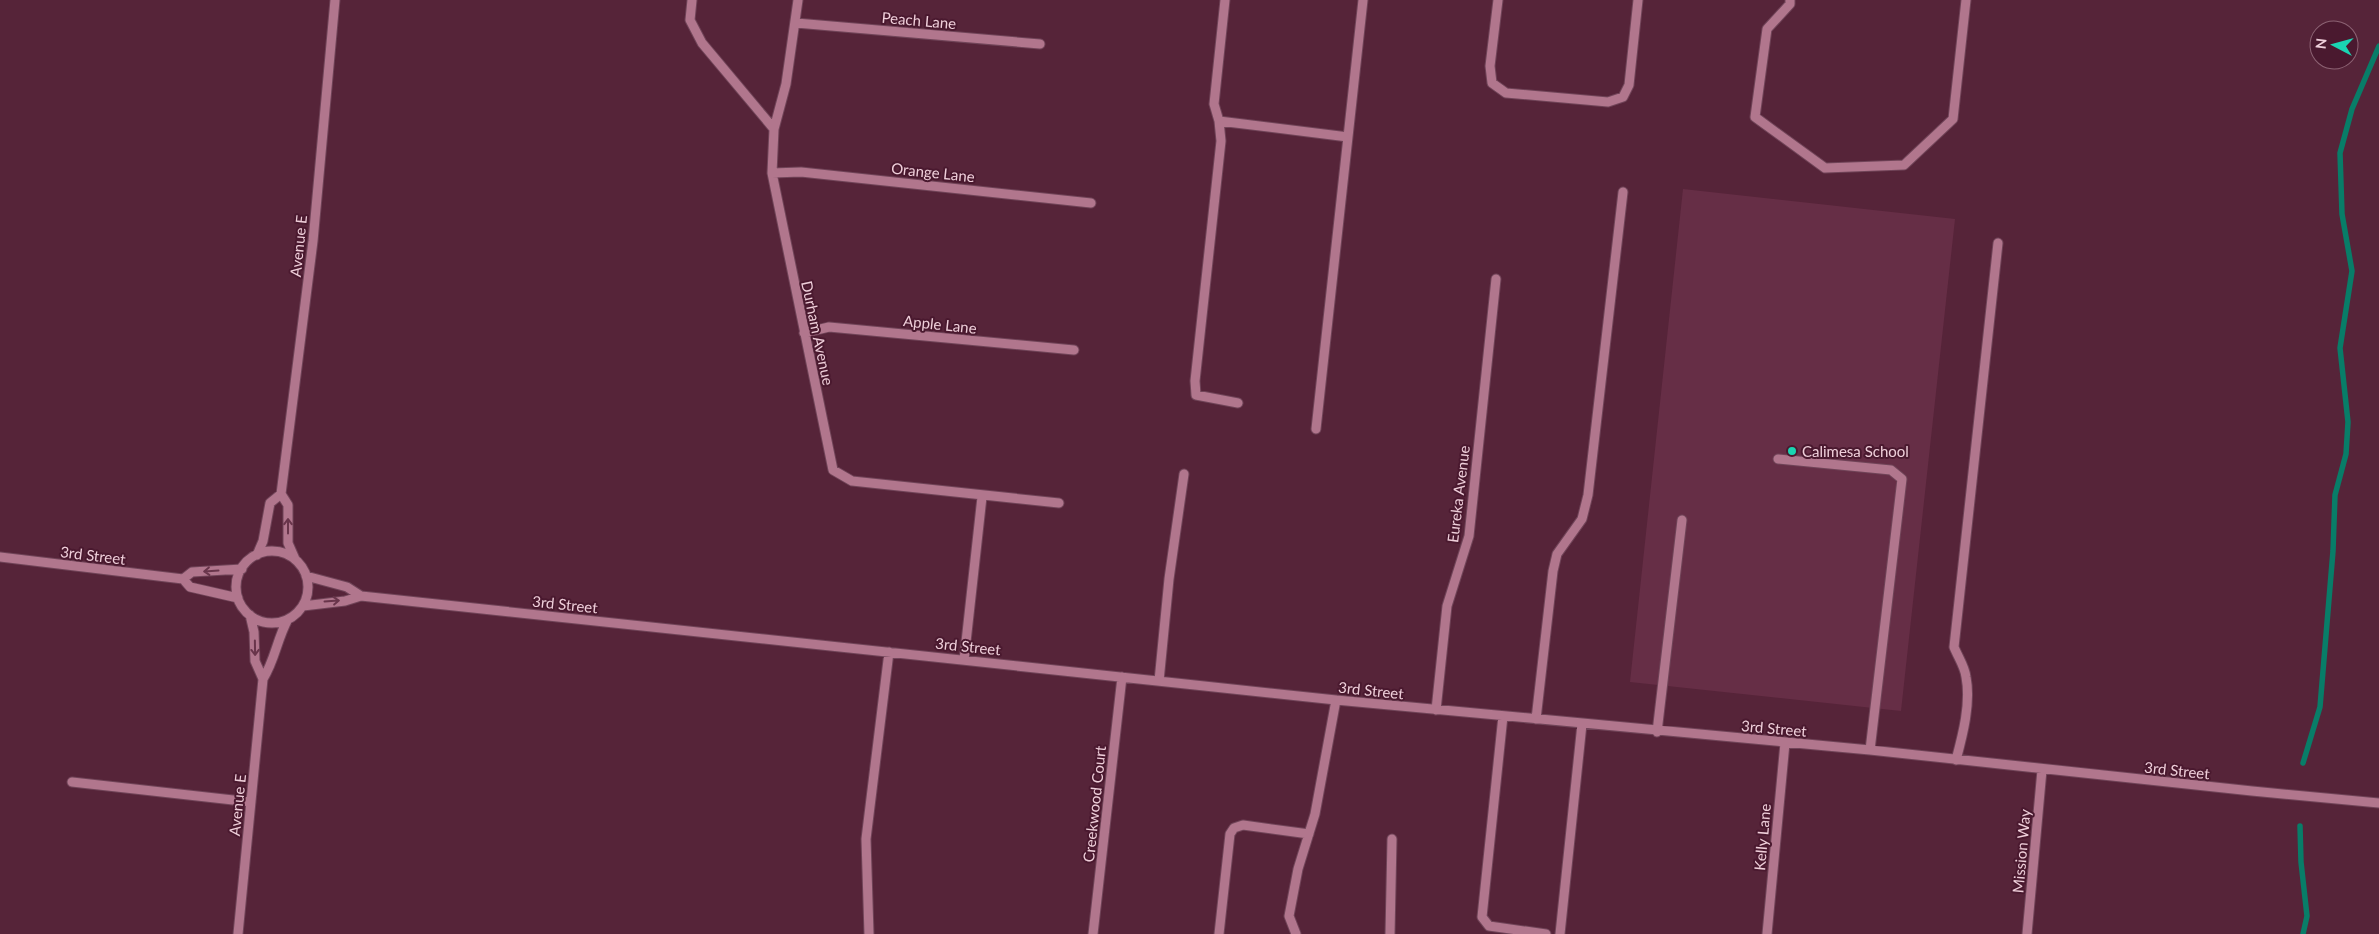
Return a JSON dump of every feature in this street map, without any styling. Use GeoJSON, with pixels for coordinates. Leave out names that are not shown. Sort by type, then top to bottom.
{"type":"FeatureCollection","features":[{"type":"Feature","properties":{"kind":"street","name":"Avenue E"},"geometry":{"type":"LineString","coordinates":[[295,559],[288,543],[288,505],[281,494],[313,241],[335,0]]}},
{"type":"Feature","properties":{"kind":"street"},"geometry":{"type":"LineString","coordinates":[[692,0],[690,20],[702,43],[774,129]]}},
{"type":"Feature","properties":{"kind":"street","name":"Durham Avenue"},"geometry":{"type":"LineString","coordinates":[[798,0],[786,84],[774,129],[772,173],[833,470],[852,481],[1059,503]]}},
{"type":"Feature","properties":{"kind":"street"},"geometry":{"type":"LineString","coordinates":[[1225,0],[1214,104],[1219,121],[1221,141],[1194,381],[1196,395],[1238,403]]}},
{"type":"Feature","properties":{"kind":"street"},"geometry":{"type":"LineString","coordinates":[[1316,429],[1363,0]]}},
{"type":"Feature","properties":{"kind":"street"},"geometry":{"type":"LineString","coordinates":[[1498,0],[1490,66],[1492,83],[1506,93],[1608,102],[1623,97],[1629,85],[1638,0]]}},
{"type":"Feature","properties":{"kind":"street"},"geometry":{"type":"LineString","coordinates":[[1790,0],[1790,4],[1767,29],[1756,116],[1825,168],[1904,165],[1953,119],[1966,0]]}},
{"type":"Feature","properties":{"kind":"street","name":"Peach Lane"},"geometry":{"type":"LineString","coordinates":[[796,23],[1040,44]]}},
{"type":"Feature","properties":{"kind":"street"},"geometry":{"type":"LineString","coordinates":[[1219,121],[1348,137]]}},
{"type":"Feature","properties":{"kind":"street","name":"Orange Lane"},"geometry":{"type":"LineString","coordinates":[[772,173],[801,172],[1091,203]]}},
{"type":"Feature","properties":{"kind":"street"},"geometry":{"type":"LineString","coordinates":[[1536,719],[1553,571],[1557,554],[1582,519],[1588,495],[1623,192]]}},
{"type":"Feature","properties":{"kind":"street"},"geometry":{"type":"LineString","coordinates":[[1956,760],[1962,738],[1968,695],[1966,676],[1954,647],[1998,244]]}},
{"type":"Feature","properties":{"kind":"street","name":"Eureka Avenue"},"geometry":{"type":"LineString","coordinates":[[1436,710],[1447,606],[1469,536],[1496,279]]}},
{"type":"Feature","properties":{"kind":"street","name":"Apple Lane"},"geometry":{"type":"LineString","coordinates":[[804,333],[829,326],[1074,350]]}},
{"type":"Feature","properties":{"kind":"street"},"geometry":{"type":"LineString","coordinates":[[1778,459],[1891,470],[1902,479],[1870,750]]}},
{"type":"Feature","properties":{"kind":"street"},"geometry":{"type":"LineString","coordinates":[[1159,680],[1169,579],[1184,474]]}},
{"type":"Feature","properties":{"kind":"street","name":"Avenue E"},"geometry":{"type":"LineString","coordinates":[[256,555],[262,541],[270,503],[281,494]]}},
{"type":"Feature","properties":{"kind":"street"},"geometry":{"type":"LineString","coordinates":[[964,660],[982,496]]}},
{"type":"Feature","properties":{"kind":"street"},"geometry":{"type":"LineString","coordinates":[[1657,732],[1682,520]]}},
{"type":"Feature","properties":{"kind":"street"},"geometry":{"type":"LineString","coordinates":[[276,552],[295,559],[306,576],[307,596],[303,606],[288,619],[268,623],[250,615],[238,598],[236,588],[242,569],[256,555],[276,552]]}},
{"type":"Feature","properties":{"kind":"street","name":"3rd Street"},"geometry":{"type":"LineString","coordinates":[[0,557],[183,580],[190,587],[238,598]]}},
{"type":"Feature","properties":{"kind":"street","name":"3rd Street"},"geometry":{"type":"LineString","coordinates":[[183,580],[192,572],[242,569]]}},
{"type":"Feature","properties":{"kind":"street","name":"3rd Street"},"geometry":{"type":"LineString","coordinates":[[306,576],[347,587],[361,596]]}},
{"type":"Feature","properties":{"kind":"street","name":"3rd Street"},"geometry":{"type":"LineString","coordinates":[[303,606],[346,601],[361,596],[1336,700],[1657,732],[1870,750],[2042,770],[2379,803]]}},
{"type":"Feature","properties":{"kind":"street","name":"Avenue E"},"geometry":{"type":"LineString","coordinates":[[250,615],[254,632],[255,661],[263,679]]}},
{"type":"Feature","properties":{"kind":"street","name":"Avenue E"},"geometry":{"type":"LineString","coordinates":[[238,934],[263,679],[272,664],[280,633],[288,619]]}},
{"type":"Feature","properties":{"kind":"street"},"geometry":{"type":"LineString","coordinates":[[869,934],[866,839],[889,652]]}},
{"type":"Feature","properties":{"kind":"street","name":"Creekwood Court"},"geometry":{"type":"LineString","coordinates":[[1093,934],[1122,677]]}},
{"type":"Feature","properties":{"kind":"street"},"geometry":{"type":"LineString","coordinates":[[1296,934],[1289,916],[1298,869],[1309,834],[1336,700]]}},
{"type":"Feature","properties":{"kind":"street"},"geometry":{"type":"LineString","coordinates":[[1503,716],[1482,917],[1489,926],[1546,934]]}},
{"type":"Feature","properties":{"kind":"street"},"geometry":{"type":"LineString","coordinates":[[1560,934],[1582,724]]}},
{"type":"Feature","properties":{"kind":"street","name":"Kelly Lane"},"geometry":{"type":"LineString","coordinates":[[1767,934],[1785,742]]}},
{"type":"Feature","properties":{"kind":"street","name":"Mission Way"},"geometry":{"type":"LineString","coordinates":[[2027,934],[2042,770]]}},
{"type":"Feature","properties":{"kind":"street"},"geometry":{"type":"LineString","coordinates":[[72,782],[251,802]]}},
{"type":"Feature","properties":{"kind":"street"},"geometry":{"type":"LineString","coordinates":[[1219,934],[1230,834],[1234,828],[1243,825],[1309,834]]}},
{"type":"Feature","properties":{"kind":"street"},"geometry":{"type":"LineString","coordinates":[[1390,934],[1392,839]]}},
{"type":"Feature","properties":{"kind":"shaded area","name":"Calimesa School"},"geometry":{"type":"Polygon","coordinates":[[[1683,189],[1955,219],[1901,711],[1630,682],[1683,189]]]}},
{"type":"Feature","properties":{"kind":"waterway"},"geometry":{"type":"LineString","coordinates":[[2303,763],[2320,707],[2333,551],[2335,495],[2346,454],[2348,422],[2340,348],[2352,271],[2342,214],[2340,153],[2352,109],[2379,46]]}},
{"type":"Feature","properties":{"kind":"waterway"},"geometry":{"type":"LineString","coordinates":[[2300,826],[2301,862],[2307,916],[2303,934]]}},
{"type":"Feature","properties":{"kind":"place","name":"Calimesa School"},"geometry":{"type":"Point","coordinates":[1792,451]}}]}
